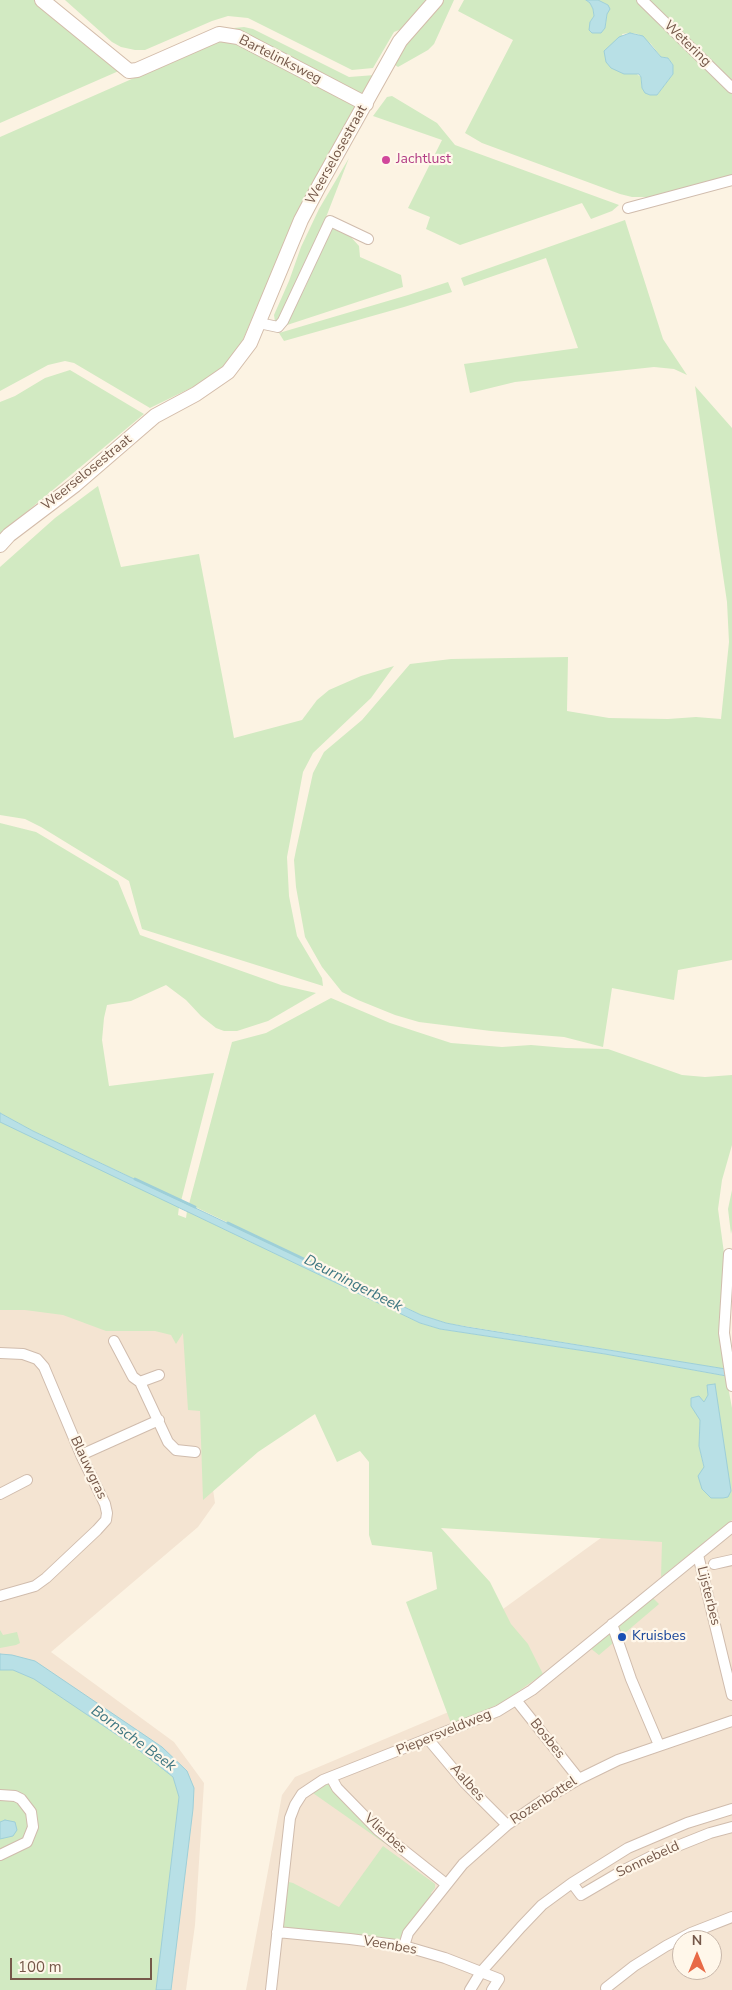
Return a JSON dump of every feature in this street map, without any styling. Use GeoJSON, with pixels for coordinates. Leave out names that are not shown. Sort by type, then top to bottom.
{"type":"FeatureCollection","features":[{"type":"Feature","properties":{"kind":"street","name":"Bartelinksweg"},"geometry":{"type":"LineString","coordinates":[[42,0],[129,71],[137,70],[219,34],[238,37],[366,104]]}},
{"type":"Feature","properties":{"kind":"street","name":"Weerselosestraat"},"geometry":{"type":"LineString","coordinates":[[0,545],[9,535],[75,485],[155,416],[196,394],[228,372],[250,343],[301,220],[400,41],[436,0]]}},
{"type":"Feature","properties":{"kind":"street","name":"Wetering"},"geometry":{"type":"LineString","coordinates":[[642,0],[732,88]]}},
{"type":"Feature","properties":{"kind":"street"},"geometry":{"type":"LineString","coordinates":[[628,208],[732,180]]}},
{"type":"Feature","properties":{"kind":"street","name":"Weerselosestraat"},"geometry":{"type":"LineString","coordinates":[[259,323],[278,327],[283,321],[330,221],[368,239]]}},
{"type":"Feature","properties":{"kind":"street"},"geometry":{"type":"LineString","coordinates":[[730,1254],[724,1333],[732,1384]]}},
{"type":"Feature","properties":{"kind":"street"},"geometry":{"type":"LineString","coordinates":[[114,1341],[133,1377],[140,1382],[168,1442],[176,1450],[194,1452]]}},
{"type":"Feature","properties":{"kind":"street","name":"Blauwgras"},"geometry":{"type":"LineString","coordinates":[[0,1353],[23,1354],[37,1359],[44,1367],[81,1455],[105,1504],[107,1513],[106,1520],[98,1530],[46,1578],[35,1586],[0,1596]]}},
{"type":"Feature","properties":{"kind":"street"},"geometry":{"type":"LineString","coordinates":[[140,1382],[159,1375]]}},
{"type":"Feature","properties":{"kind":"street"},"geometry":{"type":"LineString","coordinates":[[81,1455],[158,1420]]}},
{"type":"Feature","properties":{"kind":"street"},"geometry":{"type":"LineString","coordinates":[[0,1494],[27,1480]]}},
{"type":"Feature","properties":{"kind":"street","name":"Piepersveldweg"},"geometry":{"type":"LineString","coordinates":[[271,1990],[292,1811],[306,1790],[331,1777],[492,1714],[516,1700],[532,1690],[732,1527]]}},
{"type":"Feature","properties":{"kind":"street","name":"Lijsterbes"},"geometry":{"type":"LineString","coordinates":[[698,1555],[732,1695]]}},
{"type":"Feature","properties":{"kind":"street"},"geometry":{"type":"LineString","coordinates":[[714,1564],[732,1560]]}},
{"type":"Feature","properties":{"kind":"street"},"geometry":{"type":"LineString","coordinates":[[612,1624],[631,1679],[659,1745]]}},
{"type":"Feature","properties":{"kind":"street","name":"Bosbes"},"geometry":{"type":"LineString","coordinates":[[516,1700],[579,1779]]}},
{"type":"Feature","properties":{"kind":"street","name":"Rozenbottel"},"geometry":{"type":"LineString","coordinates":[[404,1946],[408,1933],[463,1864],[507,1825],[579,1779],[618,1760],[732,1721]]}},
{"type":"Feature","properties":{"kind":"street","name":"Aalbes"},"geometry":{"type":"LineString","coordinates":[[428,1739],[507,1825]]}},
{"type":"Feature","properties":{"kind":"street","name":"Vlierbes"},"geometry":{"type":"LineString","coordinates":[[331,1777],[337,1788],[378,1830],[446,1884]]}},
{"type":"Feature","properties":{"kind":"street"},"geometry":{"type":"LineString","coordinates":[[0,1795],[15,1796],[21,1799],[31,1812],[34,1827],[27,1842],[0,1855]]}},
{"type":"Feature","properties":{"kind":"street","name":"Sonnebeld"},"geometry":{"type":"LineString","coordinates":[[470,1990],[481,1972],[542,1905],[572,1883],[628,1848],[687,1823],[732,1809]]}},
{"type":"Feature","properties":{"kind":"street","name":"Sonnebeld"},"geometry":{"type":"LineString","coordinates":[[572,1883],[581,1895],[650,1857],[710,1833],[732,1827]]}},
{"type":"Feature","properties":{"kind":"street"},"geometry":{"type":"LineString","coordinates":[[606,1988],[634,1966],[666,1946],[732,1917]]}},
{"type":"Feature","properties":{"kind":"street","name":"Veenbes"},"geometry":{"type":"LineString","coordinates":[[277,1932],[350,1938],[404,1946],[445,1958],[499,1979],[492,1990]]}},
{"type":"Feature","properties":{"kind":"shaded area"},"geometry":{"type":"Polygon","coordinates":[[[0,1285],[188,1320],[215,1503],[198,1527],[51,1652],[174,1742],[204,1783],[195,1925],[186,1990],[0,1990],[0,1285]]]}},
{"type":"Feature","properties":{"kind":"shaded area"},"geometry":{"type":"Polygon","coordinates":[[[732,1496],[732,1990],[246,1990],[282,1795],[295,1777],[458,1708],[459,1641],[616,1527],[732,1496]]]}},
{"type":"Feature","properties":{"kind":"green space"},"geometry":{"type":"Polygon","coordinates":[[[0,0],[38,0],[121,70],[0,123],[0,0]]]}},
{"type":"Feature","properties":{"kind":"green space"},"geometry":{"type":"Polygon","coordinates":[[[65,0],[429,0],[404,28],[394,32],[373,68],[352,70],[248,18],[228,16],[145,50],[121,47],[112,42],[65,0]]]}},
{"type":"Feature","properties":{"kind":"green space"},"geometry":{"type":"Polygon","coordinates":[[[442,0],[454,0],[434,44],[428,50],[398,67],[395,65],[410,38],[442,0]]]}},
{"type":"Feature","properties":{"kind":"green space"},"geometry":{"type":"Polygon","coordinates":[[[464,0],[586,0],[593,9],[594,16],[590,22],[605,28],[608,5],[598,0],[636,0],[732,94],[732,177],[652,197],[632,197],[482,143],[465,133],[513,40],[458,11],[464,0]],[[622,34],[635,73],[641,77],[642,88],[650,95],[657,95],[673,74],[673,65],[668,58],[661,57],[651,44],[638,34],[622,34]]]}},
{"type":"Feature","properties":{"kind":"green space"},"geometry":{"type":"Polygon","coordinates":[[[648,0],[732,0],[732,82],[648,0]]]}},
{"type":"Feature","properties":{"kind":"green space"},"geometry":{"type":"Polygon","coordinates":[[[244,27],[253,29],[349,77],[375,75],[366,93],[355,93],[234,28],[244,27]]]}},
{"type":"Feature","properties":{"kind":"green space"},"geometry":{"type":"Polygon","coordinates":[[[218,41],[233,43],[346,97],[353,102],[357,110],[312,184],[294,220],[242,342],[224,366],[197,385],[150,408],[74,363],[65,361],[48,365],[0,391],[0,137],[218,41]]]}},
{"type":"Feature","properties":{"kind":"green space"},"geometry":{"type":"Polygon","coordinates":[[[392,96],[437,123],[455,145],[619,205],[612,211],[591,219],[582,203],[460,245],[426,229],[430,217],[408,208],[442,140],[373,116],[387,97],[392,96]]]}},
{"type":"Feature","properties":{"kind":"green space"},"geometry":{"type":"Polygon","coordinates":[[[349,158],[323,225],[281,316],[275,322],[274,315],[301,247],[319,209],[349,158]]]}},
{"type":"Feature","properties":{"kind":"green space"},"geometry":{"type":"Polygon","coordinates":[[[625,220],[663,339],[687,375],[674,369],[654,367],[515,382],[470,393],[464,364],[578,348],[546,258],[464,286],[461,278],[625,220]]]}},
{"type":"Feature","properties":{"kind":"green space"},"geometry":{"type":"Polygon","coordinates":[[[331,228],[350,236],[359,246],[360,257],[401,275],[403,287],[284,326],[305,288],[331,228]]]}},
{"type":"Feature","properties":{"kind":"green space"},"geometry":{"type":"Polygon","coordinates":[[[448,282],[452,292],[404,307],[284,341],[279,333],[408,295],[448,282]]]}},
{"type":"Feature","properties":{"kind":"green space"},"geometry":{"type":"Polygon","coordinates":[[[70,370],[144,414],[0,534],[0,402],[15,396],[45,378],[70,370]]]}},
{"type":"Feature","properties":{"kind":"green space"},"geometry":{"type":"Polygon","coordinates":[[[695,386],[732,428],[732,960],[678,970],[674,1000],[612,988],[603,1047],[564,1037],[491,1031],[419,1022],[395,1015],[342,992],[322,967],[305,937],[296,887],[294,860],[296,850],[313,773],[324,752],[362,720],[410,664],[451,659],[568,657],[567,711],[609,718],[668,719],[696,717],[721,719],[729,642],[727,602],[695,386]]]}},
{"type":"Feature","properties":{"kind":"green space"},"geometry":{"type":"Polygon","coordinates":[[[98,486],[121,567],[199,554],[234,738],[302,720],[317,700],[329,690],[361,676],[394,666],[371,698],[313,753],[303,772],[287,857],[289,896],[297,936],[322,978],[323,986],[142,929],[129,881],[41,827],[25,819],[0,815],[0,567],[55,518],[98,486]]]}},
{"type":"Feature","properties":{"kind":"green space"},"geometry":{"type":"Polygon","coordinates":[[[0,823],[36,832],[118,881],[140,935],[281,985],[316,993],[268,1021],[237,1031],[224,1031],[216,1028],[186,1000],[166,985],[131,1001],[107,1005],[102,1040],[109,1086],[214,1073],[181,1201],[33,1131],[0,1113],[0,823]]]}},
{"type":"Feature","properties":{"kind":"green space"},"geometry":{"type":"Polygon","coordinates":[[[331,998],[390,1023],[451,1043],[502,1047],[531,1045],[608,1049],[682,1075],[705,1077],[732,1075],[732,1145],[722,1180],[718,1209],[724,1253],[725,1369],[446,1323],[421,1315],[189,1204],[232,1042],[266,1033],[331,998]]]}},
{"type":"Feature","properties":{"kind":"green space"},"geometry":{"type":"Polygon","coordinates":[[[0,1121],[179,1207],[178,1215],[186,1218],[187,1211],[420,1323],[440,1329],[605,1354],[726,1376],[732,1408],[732,1520],[661,1577],[662,1542],[441,1528],[490,1582],[511,1624],[528,1644],[543,1674],[503,1702],[452,1726],[406,1602],[437,1589],[432,1552],[372,1545],[369,1535],[369,1462],[360,1451],[337,1462],[315,1414],[258,1452],[203,1500],[200,1411],[188,1410],[183,1333],[176,1344],[171,1335],[155,1331],[106,1331],[63,1315],[25,1310],[0,1310],[0,1121]],[[708,1396],[704,1402],[700,1420],[699,1446],[711,1498],[728,1497],[708,1396]]]}},
{"type":"Feature","properties":{"kind":"green space"},"geometry":{"type":"Polygon","coordinates":[[[732,1190],[732,1229],[731,1234],[728,1209],[732,1190]]]}},
{"type":"Feature","properties":{"kind":"green space"},"geometry":{"type":"Polygon","coordinates":[[[652,1597],[659,1604],[599,1655],[590,1648],[652,1597]]]}},
{"type":"Feature","properties":{"kind":"green space"},"geometry":{"type":"Polygon","coordinates":[[[0,1630],[3,1635],[17,1632],[20,1643],[0,1648],[0,1630]]]}},
{"type":"Feature","properties":{"kind":"green space"},"geometry":{"type":"Polygon","coordinates":[[[0,1670],[13,1670],[34,1679],[135,1747],[173,1777],[179,1797],[156,1990],[0,1990],[0,1670]]]}},
{"type":"Feature","properties":{"kind":"green space"},"geometry":{"type":"Polygon","coordinates":[[[327,1783],[330,1784],[390,1847],[310,1791],[327,1783]]]}},
{"type":"Feature","properties":{"kind":"green space"},"geometry":{"type":"Polygon","coordinates":[[[383,1846],[435,1884],[435,1888],[431,1893],[433,1895],[400,1939],[279,1929],[285,1884],[293,1883],[339,1907],[383,1846]]]}},
{"type":"Feature","properties":{"kind":"water"},"geometry":{"type":"Polygon","coordinates":[[[586,0],[598,0],[608,5],[610,9],[607,14],[605,28],[601,33],[592,33],[589,30],[590,22],[594,16],[590,3],[586,0]]]}},
{"type":"Feature","properties":{"kind":"water"},"geometry":{"type":"Polygon","coordinates":[[[630,33],[643,36],[661,57],[668,58],[673,65],[673,74],[657,95],[645,93],[639,74],[624,74],[611,68],[606,62],[604,51],[619,37],[630,33]]]}},
{"type":"Feature","properties":{"kind":"water"},"geometry":{"type":"Polygon","coordinates":[[[0,1113],[33,1131],[421,1315],[467,1327],[732,1370],[732,1377],[605,1354],[440,1329],[420,1323],[0,1122],[0,1113]]]}},
{"type":"Feature","properties":{"kind":"water"},"geometry":{"type":"Polygon","coordinates":[[[715,1384],[731,1491],[728,1497],[723,1498],[711,1498],[702,1489],[698,1476],[704,1467],[699,1446],[700,1420],[691,1406],[691,1398],[699,1396],[704,1402],[708,1395],[707,1385],[715,1384]]]}},
{"type":"Feature","properties":{"kind":"water","name":"Bornsche Beek"},"geometry":{"type":"Polygon","coordinates":[[[0,1654],[35,1661],[162,1747],[187,1771],[194,1788],[193,1809],[171,1990],[156,1990],[179,1797],[173,1777],[135,1747],[34,1679],[13,1670],[0,1670],[0,1654]]]}},
{"type":"Feature","properties":{"kind":"water"},"geometry":{"type":"Polygon","coordinates":[[[5,1820],[15,1822],[17,1830],[13,1836],[0,1839],[0,1822],[5,1820]]]}},
{"type":"Feature","properties":{"kind":"waterway","name":"Deurningerbeek"},"geometry":{"type":"LineString","coordinates":[[135,1179],[195,1207]]}},
{"type":"Feature","properties":{"kind":"waterway","name":"Deurningerbeek"},"geometry":{"type":"LineString","coordinates":[[228,1223],[369,1290]]}},
{"type":"Feature","properties":{"kind":"place","name":"Jachtlust"},"geometry":{"type":"Point","coordinates":[386,160]}},
{"type":"Feature","properties":{"kind":"place","name":"Kruisbes"},"geometry":{"type":"Point","coordinates":[622,1637]}}]}
